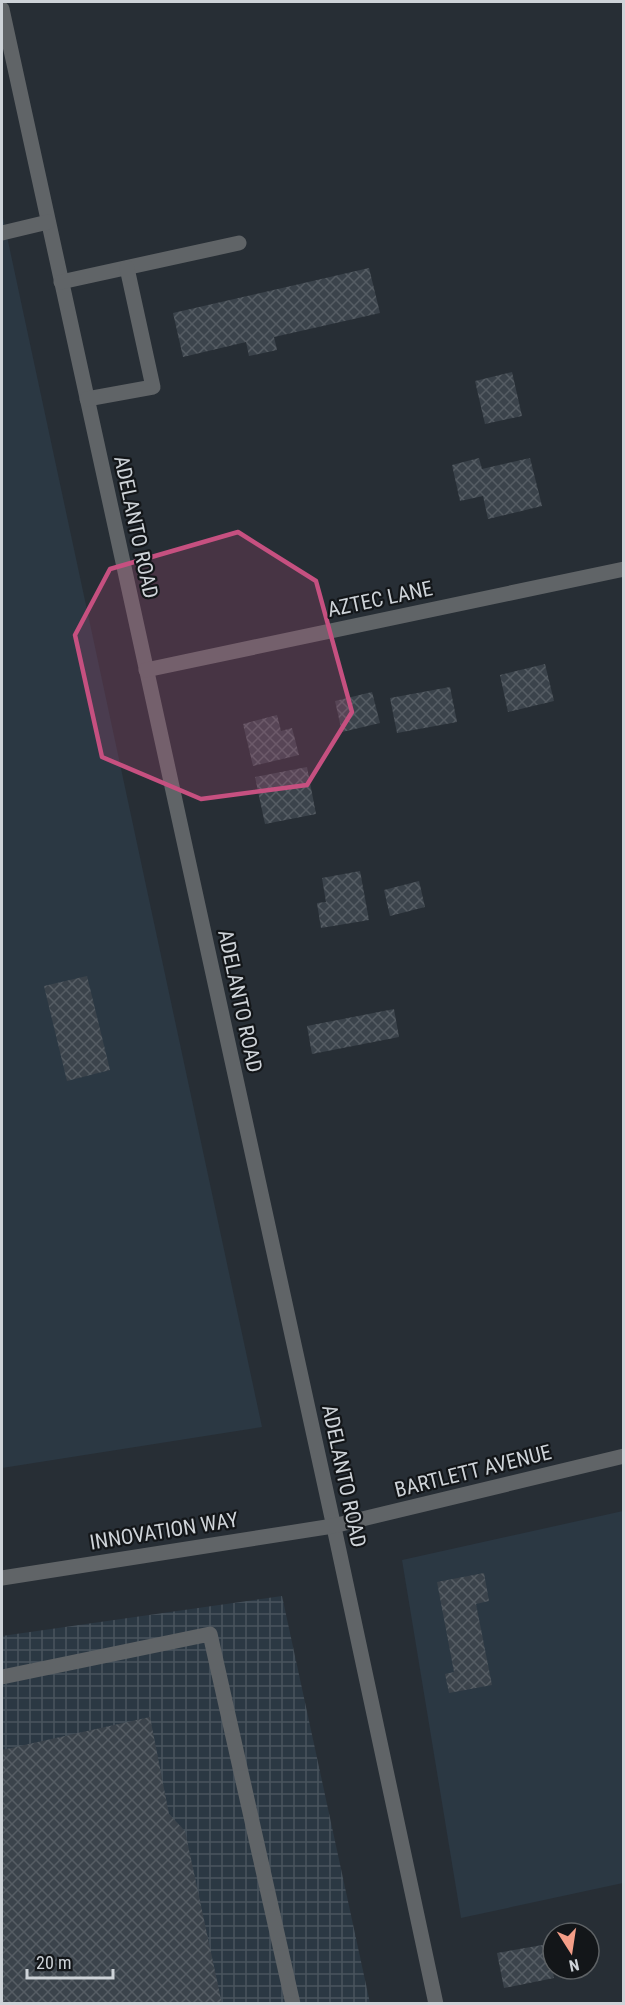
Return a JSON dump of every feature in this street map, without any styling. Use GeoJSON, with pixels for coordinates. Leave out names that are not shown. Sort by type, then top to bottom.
{"type":"FeatureCollection","features":[{"type":"Feature","properties":{"kind":"street","name":"ADELANTO ROAD"},"geometry":{"type":"LineString","coordinates":[[2,9],[435,2004]]}},
{"type":"Feature","properties":{"kind":"street"},"geometry":{"type":"LineString","coordinates":[[2,232],[48,222]]}},
{"type":"Feature","properties":{"kind":"street"},"geometry":{"type":"LineString","coordinates":[[61,282],[239,243]]}},
{"type":"Feature","properties":{"kind":"street"},"geometry":{"type":"LineString","coordinates":[[87,399],[153,387],[127,268]]}},
{"type":"Feature","properties":{"kind":"street","name":"AZTEC LANE"},"geometry":{"type":"LineString","coordinates":[[146,670],[624,569]]}},
{"type":"Feature","properties":{"kind":"street","name":"BARTLETT AVENUE"},"geometry":{"type":"LineString","coordinates":[[333,1526],[624,1456]]}},
{"type":"Feature","properties":{"kind":"street","name":"INNOVATION WAY"},"geometry":{"type":"LineString","coordinates":[[2,1578],[333,1526]]}},
{"type":"Feature","properties":{"kind":"street"},"geometry":{"type":"LineString","coordinates":[[2,1677],[210,1634],[292,2004]]}},
{"type":"Feature","properties":{"kind":"highlighted area"},"geometry":{"type":"Polygon","coordinates":[[[238,532],[316,581],[352,712],[307,785],[201,799],[102,757],[75,635],[110,569],[238,532]]]}},
{"type":"Feature","properties":{"kind":"shaded area"},"geometry":{"type":"Polygon","coordinates":[[[2,213],[262,1427],[2,1468],[2,213]]]}},
{"type":"Feature","properties":{"kind":"shaded area"},"geometry":{"type":"Polygon","coordinates":[[[623,1511],[623,1883],[461,1918],[402,1560],[623,1511]]]}},
{"type":"Feature","properties":{"kind":"shaded area"},"geometry":{"type":"Polygon","coordinates":[[[282,1596],[370,2003],[2,2003],[2,1636],[282,1596]]]}},
{"type":"Feature","properties":{"kind":"building"},"geometry":{"type":"Polygon","coordinates":[[[369,268],[380,313],[274,337],[277,350],[249,356],[246,342],[183,357],[173,313],[369,268]]]}},
{"type":"Feature","properties":{"kind":"building"},"geometry":{"type":"Polygon","coordinates":[[[512,372],[522,416],[485,424],[475,381],[512,372]]]}},
{"type":"Feature","properties":{"kind":"building"},"geometry":{"type":"Polygon","coordinates":[[[479,458],[482,469],[530,458],[542,506],[488,519],[483,496],[460,501],[452,465],[479,458]]]}},
{"type":"Feature","properties":{"kind":"building"},"geometry":{"type":"Polygon","coordinates":[[[545,664],[554,701],[508,712],[500,675],[545,664]]]}},
{"type":"Feature","properties":{"kind":"building"},"geometry":{"type":"Polygon","coordinates":[[[450,687],[457,722],[397,733],[390,698],[450,687]]]}},
{"type":"Feature","properties":{"kind":"building"},"geometry":{"type":"Polygon","coordinates":[[[372,692],[380,723],[342,732],[335,701],[372,692]]]}},
{"type":"Feature","properties":{"kind":"building"},"geometry":{"type":"Polygon","coordinates":[[[277,715],[281,731],[292,728],[299,755],[253,766],[243,724],[277,715]]]}},
{"type":"Feature","properties":{"kind":"building"},"geometry":{"type":"Polygon","coordinates":[[[307,767],[316,814],[265,824],[255,777],[307,767]]]}},
{"type":"Feature","properties":{"kind":"building"},"geometry":{"type":"Polygon","coordinates":[[[360,871],[369,920],[321,928],[317,903],[326,902],[322,878],[360,871]]]}},
{"type":"Feature","properties":{"kind":"building"},"geometry":{"type":"Polygon","coordinates":[[[419,881],[425,907],[390,916],[384,890],[419,881]]]}},
{"type":"Feature","properties":{"kind":"building"},"geometry":{"type":"Polygon","coordinates":[[[87,976],[110,1070],[67,1081],[44,986],[87,976]]]}},
{"type":"Feature","properties":{"kind":"building"},"geometry":{"type":"Polygon","coordinates":[[[394,1009],[399,1037],[312,1054],[307,1026],[394,1009]]]}},
{"type":"Feature","properties":{"kind":"building"},"geometry":{"type":"Polygon","coordinates":[[[484,1573],[489,1601],[476,1604],[492,1685],[449,1693],[445,1674],[454,1672],[437,1582],[484,1573]]]}},
{"type":"Feature","properties":{"kind":"building"},"geometry":{"type":"Polygon","coordinates":[[[150,1717],[169,1814],[185,1831],[222,2004],[2,2004],[2,1750],[150,1717]]]}},
{"type":"Feature","properties":{"kind":"building"},"geometry":{"type":"Polygon","coordinates":[[[541,1945],[541,1981],[504,1988],[497,1953],[541,1945]]]}}]}
